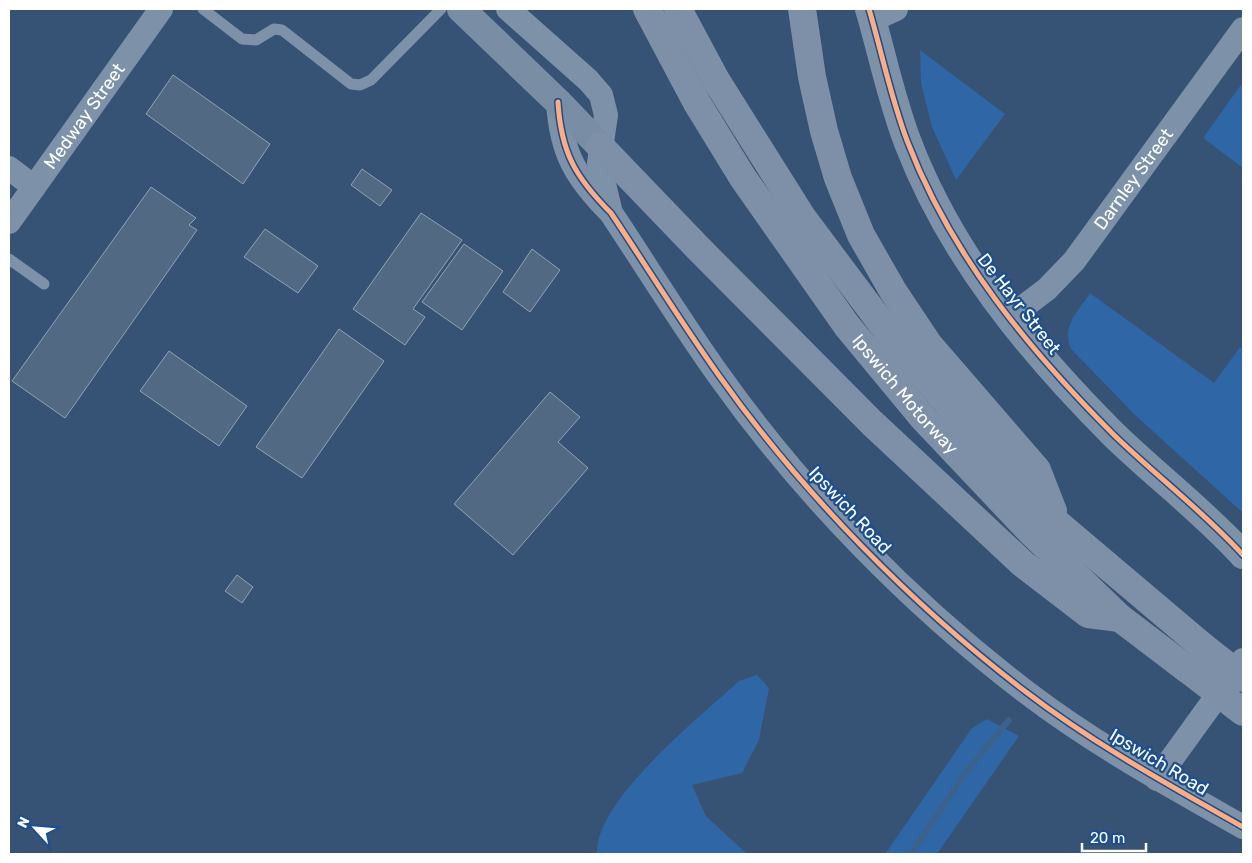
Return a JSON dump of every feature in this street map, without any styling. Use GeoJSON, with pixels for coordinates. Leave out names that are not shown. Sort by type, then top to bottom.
{"type":"FeatureCollection","features":[{"type":"Feature","properties":{"kind":"highway","name":"Ipswich Motorway"},"geometry":{"type":"LineString","coordinates":[[647,9],[697,103],[743,178],[847,326],[924,420],[1030,531],[1120,618],[1243,712]]}},
{"type":"Feature","properties":{"kind":"highway","name":"Ipswich Motorway"},"geometry":{"type":"LineString","coordinates":[[678,9],[753,142],[802,217],[845,277],[969,429],[1058,524],[1201,645],[1243,678]]}},
{"type":"Feature","properties":{"kind":"highway"},"geometry":{"type":"LineString","coordinates":[[802,9],[812,77],[824,131],[838,178],[861,234],[893,291],[929,345],[1037,470],[1058,524]]}},
{"type":"Feature","properties":{"kind":"highway"},"geometry":{"type":"LineString","coordinates":[[600,146],[823,374],[924,474],[1009,551],[1088,614],[1120,618]]}},
{"type":"Feature","properties":{"kind":"main road"},"geometry":{"type":"LineString","coordinates":[[461,9],[558,102],[600,146]]}},
{"type":"Feature","properties":{"kind":"street","name":"Medway Street"},"geometry":{"type":"LineString","coordinates":[[9,222],[160,9]]}},
{"type":"Feature","properties":{"kind":"street","name":"Ipswich Road"},"geometry":{"type":"LineString","coordinates":[[508,9],[588,80],[601,95],[606,115],[600,146],[600,172],[611,213]]}},
{"type":"Feature","properties":{"kind":"street","name":"De Hayr Street"},"geometry":{"type":"LineString","coordinates":[[879,12],[898,116],[935,204],[967,260],[1009,318],[1067,385],[1109,429],[1243,555]]}},
{"type":"Feature","properties":{"kind":"street","name":"Darnley Street"},"geometry":{"type":"LineString","coordinates":[[1009,318],[1047,289],[1074,260],[1243,29]]}},
{"type":"Feature","properties":{"kind":"street","name":"Ipswich Road"},"geometry":{"type":"LineString","coordinates":[[558,102],[559,129],[568,157],[594,196],[611,213],[721,378],[777,451],[864,548],[974,651],[1020,687],[1104,746],[1243,827]]}},
{"type":"Feature","properties":{"kind":"street"},"geometry":{"type":"LineString","coordinates":[[9,168],[34,187]]}},
{"type":"Feature","properties":{"kind":"street"},"geometry":{"type":"LineString","coordinates":[[1158,779],[1243,660]]}},
{"type":"Feature","properties":{"kind":"lane"},"geometry":{"type":"LineString","coordinates":[[203,9],[242,39],[256,40],[274,29],[282,30],[351,84],[360,85],[371,80],[442,9]]}},
{"type":"Feature","properties":{"kind":"lane"},"geometry":{"type":"LineString","coordinates":[[9,259],[44,284]]}},
{"type":"Feature","properties":{"kind":"shaded area"},"geometry":{"type":"Polygon","coordinates":[[[920,50],[1005,114],[956,180],[932,127],[921,83],[920,50]]]}},
{"type":"Feature","properties":{"kind":"shaded area"},"geometry":{"type":"Polygon","coordinates":[[[1243,82],[1243,168],[1203,138],[1243,82]]]}},
{"type":"Feature","properties":{"kind":"shaded area"},"geometry":{"type":"Polygon","coordinates":[[[1090,293],[1214,383],[1240,347],[1243,349],[1243,513],[1135,415],[1071,349],[1068,341],[1069,326],[1090,293]]]}},
{"type":"Feature","properties":{"kind":"shaded area"},"geometry":{"type":"Polygon","coordinates":[[[757,675],[769,688],[759,740],[742,773],[692,785],[706,816],[747,854],[597,854],[601,833],[613,810],[631,785],[677,737],[739,681],[757,675]]]}},
{"type":"Feature","properties":{"kind":"shaded area"},"geometry":{"type":"Polygon","coordinates":[[[987,719],[1019,736],[937,854],[885,854],[972,728],[987,719]]]}},
{"type":"Feature","properties":{"kind":"building"},"geometry":{"type":"Polygon","coordinates":[[[173,75],[270,144],[243,184],[146,114],[173,75]]]}},
{"type":"Feature","properties":{"kind":"building"},"geometry":{"type":"Polygon","coordinates":[[[362,169],[392,190],[380,206],[351,185],[362,169]]]}},
{"type":"Feature","properties":{"kind":"building"},"geometry":{"type":"Polygon","coordinates":[[[151,187],[196,218],[189,225],[197,230],[65,418],[12,381],[151,187]]]}},
{"type":"Feature","properties":{"kind":"building"},"geometry":{"type":"Polygon","coordinates":[[[421,213],[462,240],[413,309],[425,317],[405,345],[353,309],[421,213]]]}},
{"type":"Feature","properties":{"kind":"building"},"geometry":{"type":"Polygon","coordinates":[[[265,229],[318,266],[298,293],[244,257],[265,229]]]}},
{"type":"Feature","properties":{"kind":"building"},"geometry":{"type":"Polygon","coordinates":[[[464,244],[503,271],[462,330],[422,302],[464,244]]]}},
{"type":"Feature","properties":{"kind":"building"},"geometry":{"type":"Polygon","coordinates":[[[532,249],[560,270],[530,312],[503,292],[532,249]]]}},
{"type":"Feature","properties":{"kind":"building"},"geometry":{"type":"Polygon","coordinates":[[[339,329],[384,361],[302,478],[256,447],[339,329]]]}},
{"type":"Feature","properties":{"kind":"building"},"geometry":{"type":"Polygon","coordinates":[[[169,351],[247,406],[219,446],[140,391],[169,351]]]}},
{"type":"Feature","properties":{"kind":"building"},"geometry":{"type":"Polygon","coordinates":[[[550,392],[580,417],[558,442],[588,468],[513,555],[454,504],[550,392]]]}},
{"type":"Feature","properties":{"kind":"building"},"geometry":{"type":"Polygon","coordinates":[[[237,575],[253,587],[242,603],[225,591],[237,575]]]}},
{"type":"Feature","properties":{"kind":"waterway"},"geometry":{"type":"LineString","coordinates":[[911,854],[966,772],[1009,720]]}},
{"type":"Feature","properties":{"kind":"cycle path"},"geometry":{"type":"LineString","coordinates":[[869,9],[908,143],[946,224],[995,299],[1023,335],[1082,402],[1113,434],[1212,523],[1243,555]]}},
{"type":"Feature","properties":{"kind":"cycle path"},"geometry":{"type":"LineString","coordinates":[[558,102],[562,135],[572,163],[579,175],[611,213],[720,377],[787,464],[824,506],[901,585],[942,623],[1026,692],[1105,746],[1243,827]]}}]}
